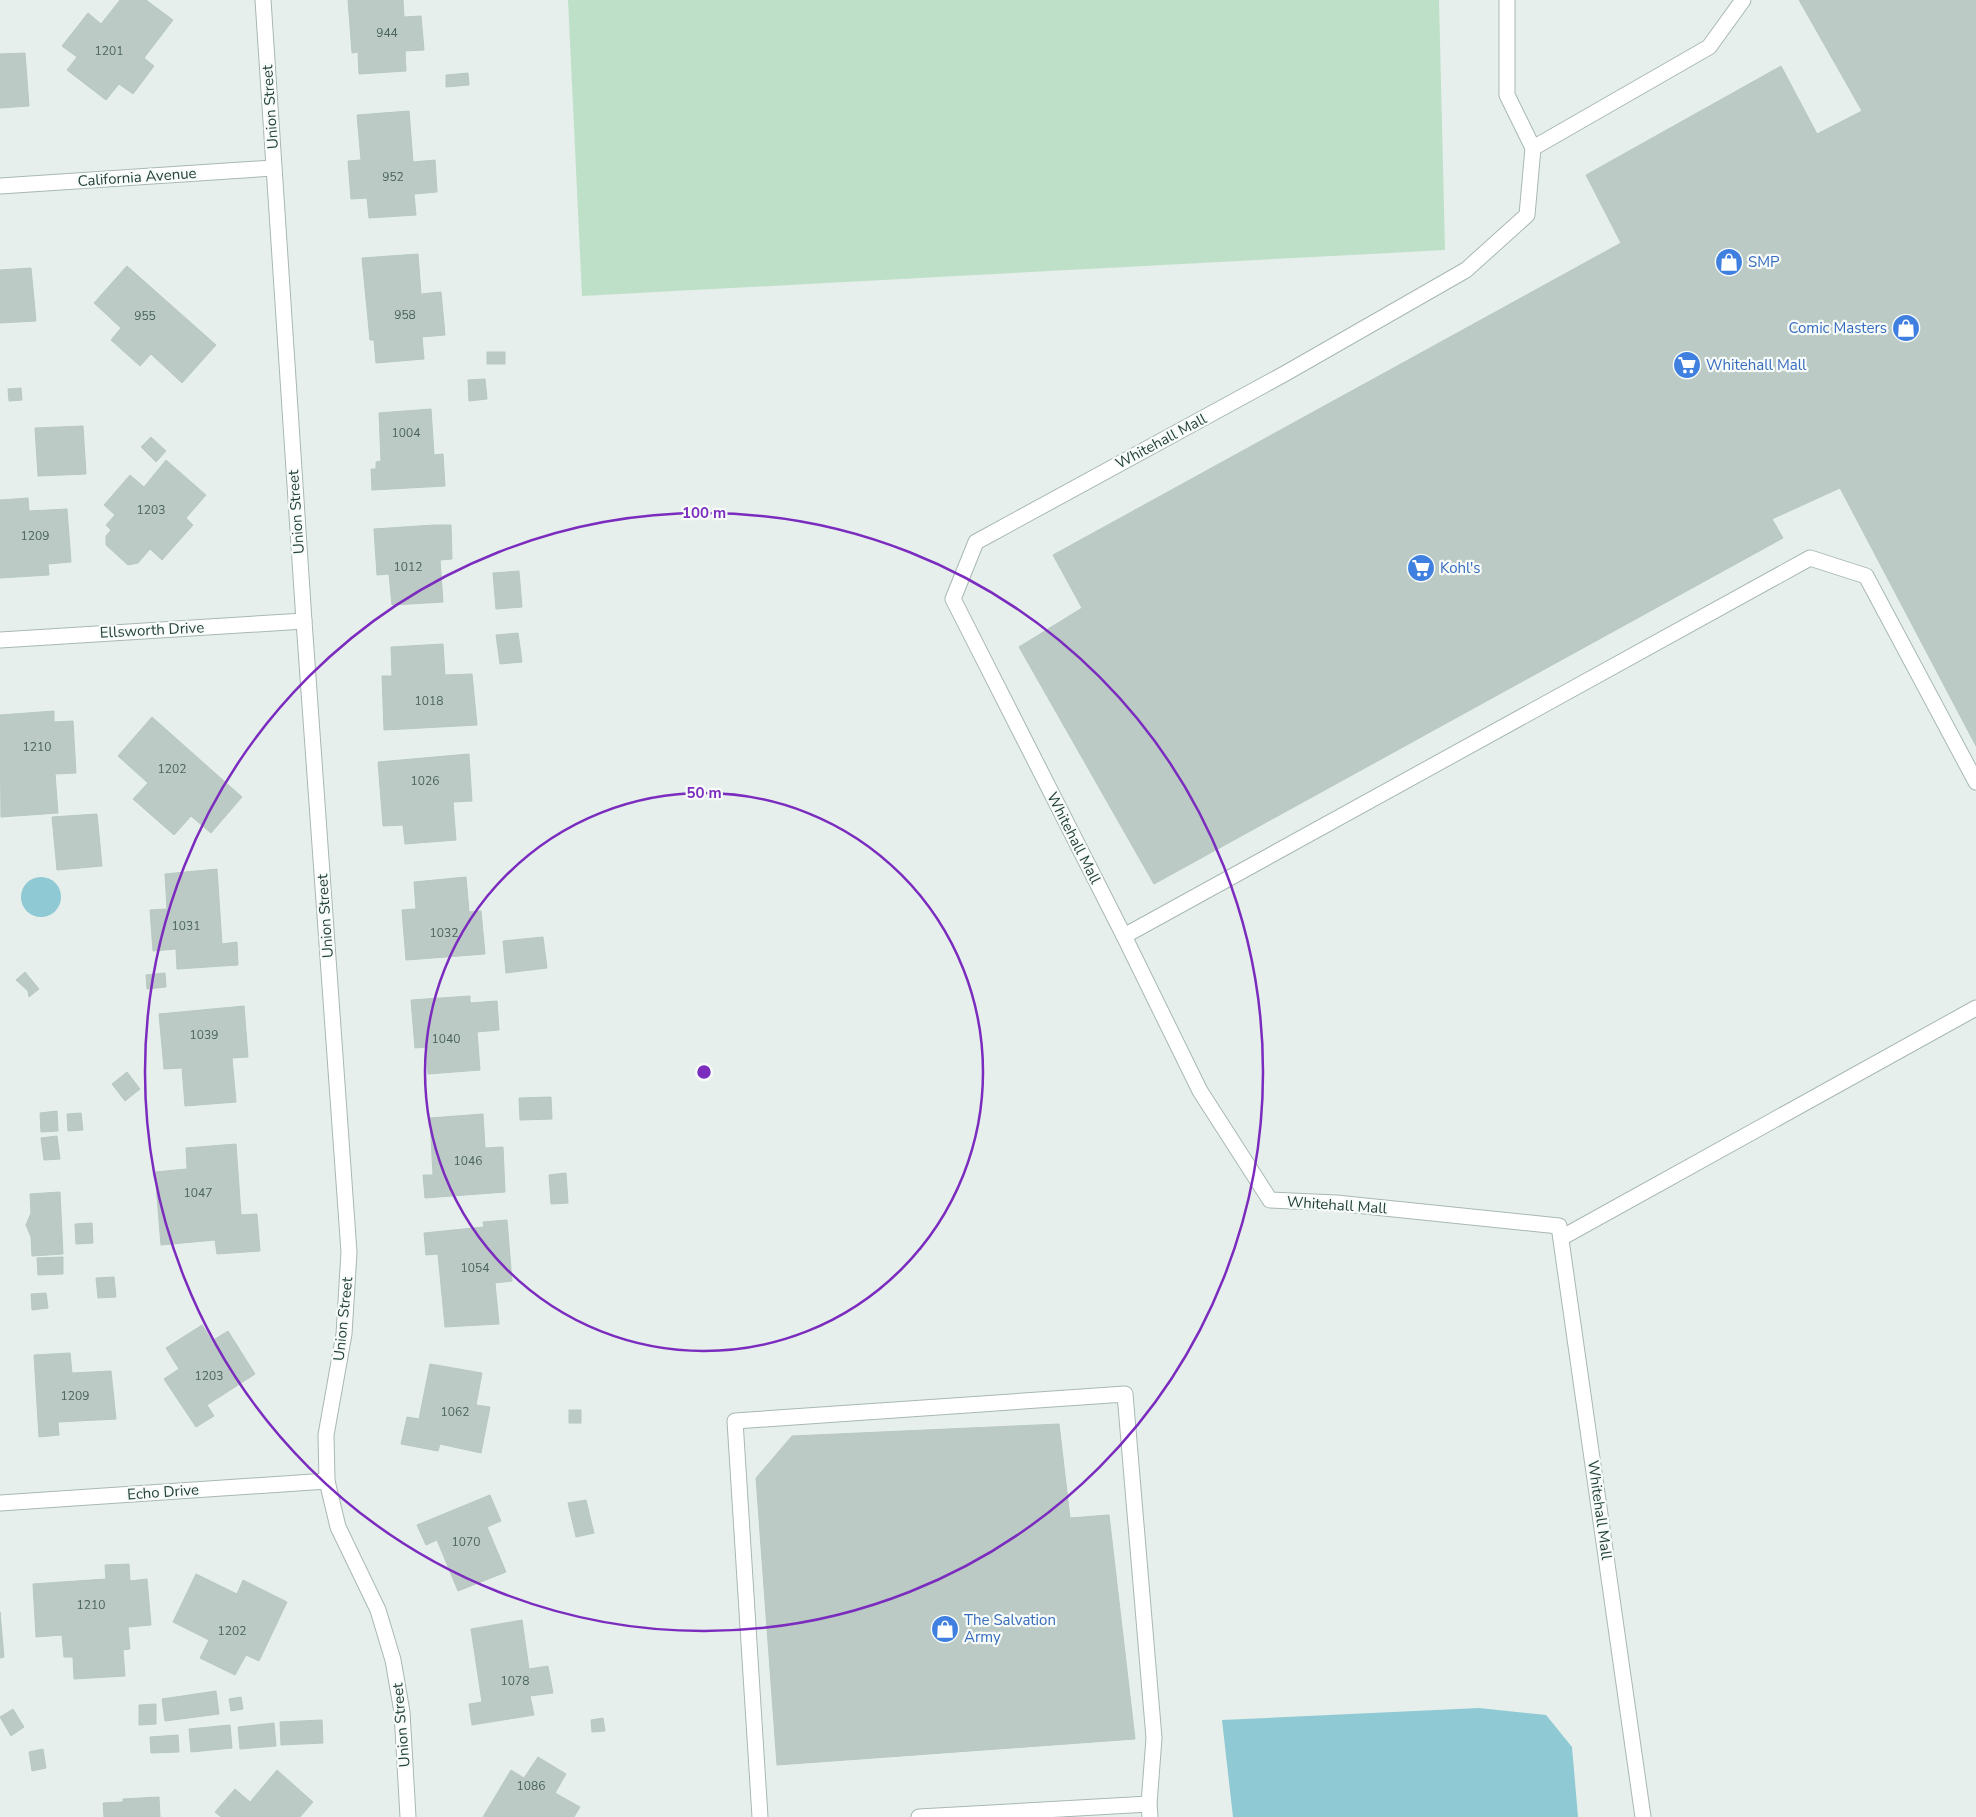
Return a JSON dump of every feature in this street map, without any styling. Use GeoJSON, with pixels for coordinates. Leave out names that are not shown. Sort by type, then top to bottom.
{"type":"FeatureCollection","features":[{"type":"Feature","properties":{"kind":"street","name":"Union Street"},"geometry":{"type":"LineString","coordinates":[[263,0],[304,621],[349,1252],[344,1334],[326,1435],[327,1482],[338,1526],[378,1610],[394,1660],[402,1712],[408,1817]]}},
{"type":"Feature","properties":{"kind":"street"},"geometry":{"type":"LineString","coordinates":[[1507,0],[1506,95],[1533,148],[1709,47],[1743,0]]}},
{"type":"Feature","properties":{"kind":"street","name":"Whitehall Mall"},"geometry":{"type":"LineString","coordinates":[[1533,148],[1528,215],[1466,270],[1286,373],[976,542],[953,599],[1200,1090],[1270,1200],[1336,1202],[1559,1226],[1643,1817]]}},
{"type":"Feature","properties":{"kind":"street","name":"California Avenue"},"geometry":{"type":"LineString","coordinates":[[0,186],[273,168]]}},
{"type":"Feature","properties":{"kind":"street"},"geometry":{"type":"LineString","coordinates":[[1124,936],[1810,558],[1866,576],[1976,782]]}},
{"type":"Feature","properties":{"kind":"street","name":"Ellsworth Drive"},"geometry":{"type":"LineString","coordinates":[[0,640],[304,621]]}},
{"type":"Feature","properties":{"kind":"street"},"geometry":{"type":"LineString","coordinates":[[1561,1238],[1976,1008]]}},
{"type":"Feature","properties":{"kind":"street"},"geometry":{"type":"LineString","coordinates":[[760,1817],[735,1421],[1125,1394],[1154,1738],[1149,1811],[918,1817]]}},
{"type":"Feature","properties":{"kind":"street","name":"Echo Drive"},"geometry":{"type":"LineString","coordinates":[[0,1503],[327,1482]]}},
{"type":"Feature","properties":{"kind":"green space"},"geometry":{"type":"Polygon","coordinates":[[[568,0],[1439,0],[1445,250],[582,296],[568,0]]]}},
{"type":"Feature","properties":{"kind":"water"},"geometry":{"type":"Polygon","coordinates":[[[41,877],[55,883],[61,897],[55,911],[41,917],[27,911],[21,897],[27,883],[41,877]]]}},
{"type":"Feature","properties":{"kind":"water"},"geometry":{"type":"Polygon","coordinates":[[[1479,1708],[1546,1715],[1572,1747],[1578,1817],[1233,1817],[1222,1720],[1479,1708]]]}},
{"type":"Feature","properties":{"kind":"building"},"geometry":{"type":"Polygon","coordinates":[[[120,0],[146,0],[173,20],[144,58],[154,66],[133,94],[119,84],[106,100],[67,70],[77,57],[62,46],[88,13],[101,24],[120,0]]]}},
{"type":"Feature","properties":{"kind":"building"},"geometry":{"type":"Polygon","coordinates":[[[348,0],[403,0],[404,17],[421,16],[424,50],[405,51],[406,71],[359,74],[358,52],[352,53],[348,0]]]}},
{"type":"Feature","properties":{"kind":"building","name":"Whitehall Mall"},"geometry":{"type":"Polygon","coordinates":[[[1799,0],[1976,0],[1976,746],[1840,488],[1772,519],[1783,538],[1154,884],[1019,647],[1082,608],[1053,555],[1621,243],[1586,175],[1781,66],[1817,134],[1862,111],[1799,0]]]}},
{"type":"Feature","properties":{"kind":"building"},"geometry":{"type":"Polygon","coordinates":[[[25,53],[29,106],[0,108],[0,54],[25,53]]]}},
{"type":"Feature","properties":{"kind":"building"},"geometry":{"type":"Polygon","coordinates":[[[468,73],[469,85],[446,87],[446,75],[468,73]]]}},
{"type":"Feature","properties":{"kind":"building"},"geometry":{"type":"Polygon","coordinates":[[[409,111],[413,162],[435,160],[437,192],[414,194],[416,215],[369,218],[367,198],[351,199],[348,161],[361,160],[357,115],[409,111]]]}},
{"type":"Feature","properties":{"kind":"building"},"geometry":{"type":"Polygon","coordinates":[[[418,254],[421,294],[441,292],[445,335],[422,337],[424,359],[376,363],[374,340],[370,340],[362,258],[418,254]]]}},
{"type":"Feature","properties":{"kind":"building"},"geometry":{"type":"Polygon","coordinates":[[[127,266],[216,345],[182,383],[151,354],[140,366],[111,340],[121,328],[94,303],[127,266]]]}},
{"type":"Feature","properties":{"kind":"building"},"geometry":{"type":"Polygon","coordinates":[[[31,268],[36,321],[0,323],[0,270],[31,268]]]}},
{"type":"Feature","properties":{"kind":"building"},"geometry":{"type":"Polygon","coordinates":[[[487,352],[505,352],[505,364],[487,364],[487,352]]]}},
{"type":"Feature","properties":{"kind":"building"},"geometry":{"type":"Polygon","coordinates":[[[485,379],[487,399],[469,401],[468,380],[485,379]]]}},
{"type":"Feature","properties":{"kind":"building"},"geometry":{"type":"Polygon","coordinates":[[[21,388],[22,400],[9,401],[8,389],[21,388]]]}},
{"type":"Feature","properties":{"kind":"building"},"geometry":{"type":"Polygon","coordinates":[[[431,409],[434,455],[443,454],[445,486],[372,490],[371,469],[376,469],[376,462],[381,461],[379,413],[431,409]]]}},
{"type":"Feature","properties":{"kind":"building"},"geometry":{"type":"Polygon","coordinates":[[[83,426],[86,474],[38,476],[35,428],[83,426]]]}},
{"type":"Feature","properties":{"kind":"building"},"geometry":{"type":"Polygon","coordinates":[[[151,437],[166,451],[156,462],[141,447],[151,437]]]}},
{"type":"Feature","properties":{"kind":"building"},"geometry":{"type":"Polygon","coordinates":[[[166,460],[206,495],[186,518],[193,525],[162,560],[150,549],[138,563],[128,565],[106,545],[106,536],[111,530],[106,525],[115,515],[104,505],[130,475],[144,487],[166,460]]]}},
{"type":"Feature","properties":{"kind":"building"},"geometry":{"type":"Polygon","coordinates":[[[28,498],[29,511],[67,509],[71,562],[48,564],[49,575],[0,578],[0,500],[28,498]]]}},
{"type":"Feature","properties":{"kind":"building"},"geometry":{"type":"Polygon","coordinates":[[[451,525],[452,559],[440,560],[443,602],[392,605],[389,574],[377,575],[374,529],[451,525]]]}},
{"type":"Feature","properties":{"kind":"building"},"geometry":{"type":"Polygon","coordinates":[[[519,571],[522,607],[496,609],[493,573],[519,571]]]}},
{"type":"Feature","properties":{"kind":"building"},"geometry":{"type":"Polygon","coordinates":[[[518,633],[522,662],[500,664],[496,635],[518,633]]]}},
{"type":"Feature","properties":{"kind":"building"},"geometry":{"type":"Polygon","coordinates":[[[443,644],[445,675],[472,674],[477,725],[384,730],[382,676],[392,676],[391,647],[443,644]]]}},
{"type":"Feature","properties":{"kind":"building"},"geometry":{"type":"Polygon","coordinates":[[[54,711],[54,722],[73,721],[76,773],[55,774],[58,813],[1,817],[0,715],[54,711]]]}},
{"type":"Feature","properties":{"kind":"building"},"geometry":{"type":"Polygon","coordinates":[[[152,717],[242,797],[211,833],[191,816],[174,835],[133,799],[148,783],[118,756],[152,717]]]}},
{"type":"Feature","properties":{"kind":"building"},"geometry":{"type":"Polygon","coordinates":[[[469,754],[472,801],[453,802],[456,840],[405,844],[403,825],[383,826],[378,762],[469,754]]]}},
{"type":"Feature","properties":{"kind":"building"},"geometry":{"type":"Polygon","coordinates":[[[97,814],[102,866],[57,870],[52,817],[97,814]]]}},
{"type":"Feature","properties":{"kind":"building"},"geometry":{"type":"Polygon","coordinates":[[[217,869],[222,944],[237,942],[238,965],[177,969],[176,949],[153,951],[150,910],[167,909],[165,874],[217,869]]]}},
{"type":"Feature","properties":{"kind":"building"},"geometry":{"type":"Polygon","coordinates":[[[466,877],[469,912],[481,911],[485,954],[406,960],[402,910],[416,909],[414,882],[466,877]]]}},
{"type":"Feature","properties":{"kind":"building"},"geometry":{"type":"Polygon","coordinates":[[[543,937],[547,968],[506,973],[503,941],[543,937]]]}},
{"type":"Feature","properties":{"kind":"building"},"geometry":{"type":"Polygon","coordinates":[[[25,972],[39,989],[29,997],[28,991],[16,980],[25,972]]]}},
{"type":"Feature","properties":{"kind":"building"},"geometry":{"type":"Polygon","coordinates":[[[165,973],[166,987],[147,989],[146,975],[165,973]]]}},
{"type":"Feature","properties":{"kind":"building"},"geometry":{"type":"Polygon","coordinates":[[[470,996],[470,1003],[497,1001],[499,1030],[477,1032],[480,1070],[428,1074],[426,1047],[415,1048],[411,1000],[470,996]]]}},
{"type":"Feature","properties":{"kind":"building"},"geometry":{"type":"Polygon","coordinates":[[[244,1006],[248,1057],[232,1058],[236,1102],[185,1106],[182,1068],[164,1069],[159,1014],[244,1006]]]}},
{"type":"Feature","properties":{"kind":"building"},"geometry":{"type":"Polygon","coordinates":[[[127,1072],[140,1089],[125,1101],[112,1084],[127,1072]]]}},
{"type":"Feature","properties":{"kind":"building"},"geometry":{"type":"Polygon","coordinates":[[[551,1097],[552,1119],[520,1120],[519,1098],[551,1097]]]}},
{"type":"Feature","properties":{"kind":"building"},"geometry":{"type":"Polygon","coordinates":[[[57,1111],[58,1131],[41,1132],[40,1113],[57,1111]]]}},
{"type":"Feature","properties":{"kind":"building"},"geometry":{"type":"Polygon","coordinates":[[[81,1113],[83,1130],[68,1131],[67,1114],[81,1113]]]}},
{"type":"Feature","properties":{"kind":"building"},"geometry":{"type":"Polygon","coordinates":[[[483,1114],[485,1148],[503,1147],[505,1192],[425,1198],[423,1175],[433,1175],[430,1118],[483,1114]]]}},
{"type":"Feature","properties":{"kind":"building"},"geometry":{"type":"Polygon","coordinates":[[[57,1136],[60,1159],[44,1160],[41,1138],[57,1136]]]}},
{"type":"Feature","properties":{"kind":"building"},"geometry":{"type":"Polygon","coordinates":[[[236,1144],[241,1215],[257,1214],[260,1251],[217,1254],[215,1240],[161,1245],[155,1172],[187,1169],[186,1148],[236,1144]]]}},
{"type":"Feature","properties":{"kind":"building"},"geometry":{"type":"Polygon","coordinates":[[[566,1173],[568,1203],[551,1204],[549,1175],[566,1173]]]}},
{"type":"Feature","properties":{"kind":"building"},"geometry":{"type":"Polygon","coordinates":[[[60,1192],[63,1254],[32,1256],[31,1237],[26,1225],[31,1213],[30,1194],[60,1192]]]}},
{"type":"Feature","properties":{"kind":"building"},"geometry":{"type":"Polygon","coordinates":[[[507,1220],[512,1281],[495,1283],[499,1324],[445,1327],[438,1254],[426,1255],[424,1233],[484,1227],[483,1222],[507,1220]]]}},
{"type":"Feature","properties":{"kind":"building"},"geometry":{"type":"Polygon","coordinates":[[[92,1223],[93,1243],[76,1244],[75,1224],[92,1223]]]}},
{"type":"Feature","properties":{"kind":"building"},"geometry":{"type":"Polygon","coordinates":[[[63,1257],[63,1274],[38,1275],[37,1258],[63,1257]]]}},
{"type":"Feature","properties":{"kind":"building"},"geometry":{"type":"Polygon","coordinates":[[[114,1277],[116,1297],[98,1298],[96,1278],[114,1277]]]}},
{"type":"Feature","properties":{"kind":"building"},"geometry":{"type":"Polygon","coordinates":[[[46,1293],[48,1308],[32,1310],[31,1294],[46,1293]]]}},
{"type":"Feature","properties":{"kind":"building"},"geometry":{"type":"Polygon","coordinates":[[[202,1325],[212,1341],[228,1331],[255,1374],[207,1405],[214,1416],[196,1427],[164,1379],[179,1369],[166,1348],[202,1325]]]}},
{"type":"Feature","properties":{"kind":"building"},"geometry":{"type":"Polygon","coordinates":[[[70,1353],[72,1373],[111,1371],[116,1419],[58,1422],[59,1435],[39,1437],[34,1355],[70,1353]]]}},
{"type":"Feature","properties":{"kind":"building"},"geometry":{"type":"Polygon","coordinates":[[[430,1364],[482,1373],[476,1405],[490,1407],[481,1453],[440,1444],[438,1451],[401,1444],[407,1417],[419,1419],[430,1364]]]}},
{"type":"Feature","properties":{"kind":"building"},"geometry":{"type":"Polygon","coordinates":[[[569,1410],[581,1410],[581,1423],[569,1423],[569,1410]]]}},
{"type":"Feature","properties":{"kind":"building","name":"The Salvation Army"},"geometry":{"type":"Polygon","coordinates":[[[1059,1424],[1070,1518],[1109,1515],[1135,1739],[777,1765],[756,1478],[792,1436],[1059,1424]]]}},
{"type":"Feature","properties":{"kind":"building"},"geometry":{"type":"Polygon","coordinates":[[[490,1495],[501,1521],[487,1527],[506,1572],[458,1591],[437,1540],[426,1545],[417,1525],[490,1495]]]}},
{"type":"Feature","properties":{"kind":"building"},"geometry":{"type":"Polygon","coordinates":[[[586,1500],[594,1533],[576,1537],[568,1503],[586,1500]]]}},
{"type":"Feature","properties":{"kind":"building"},"geometry":{"type":"Polygon","coordinates":[[[129,1564],[130,1581],[147,1579],[151,1625],[128,1627],[130,1649],[123,1650],[125,1676],[74,1679],[73,1657],[64,1657],[62,1635],[36,1637],[33,1584],[106,1579],[105,1565],[129,1564]]]}},
{"type":"Feature","properties":{"kind":"building"},"geometry":{"type":"Polygon","coordinates":[[[196,1574],[237,1594],[243,1580],[287,1602],[259,1661],[246,1655],[235,1675],[200,1658],[209,1640],[173,1622],[196,1574]]]}},
{"type":"Feature","properties":{"kind":"building"},"geometry":{"type":"Polygon","coordinates":[[[0,1612],[4,1657],[0,1658],[0,1612]]]}},
{"type":"Feature","properties":{"kind":"building"},"geometry":{"type":"Polygon","coordinates":[[[522,1620],[529,1669],[548,1666],[553,1693],[530,1696],[534,1715],[472,1725],[469,1704],[482,1702],[471,1629],[522,1620]]]}},
{"type":"Feature","properties":{"kind":"building"},"geometry":{"type":"Polygon","coordinates":[[[216,1691],[219,1714],[165,1721],[162,1699],[216,1691]]]}},
{"type":"Feature","properties":{"kind":"building"},"geometry":{"type":"Polygon","coordinates":[[[241,1697],[243,1709],[231,1711],[229,1699],[241,1697]]]}},
{"type":"Feature","properties":{"kind":"building"},"geometry":{"type":"Polygon","coordinates":[[[156,1704],[156,1724],[139,1725],[139,1705],[156,1704]]]}},
{"type":"Feature","properties":{"kind":"building"},"geometry":{"type":"Polygon","coordinates":[[[13,1709],[24,1727],[11,1736],[0,1717],[13,1709]]]}},
{"type":"Feature","properties":{"kind":"building"},"geometry":{"type":"Polygon","coordinates":[[[603,1718],[605,1731],[592,1732],[591,1720],[603,1718]]]}},
{"type":"Feature","properties":{"kind":"building"},"geometry":{"type":"Polygon","coordinates":[[[322,1720],[323,1743],[281,1745],[280,1722],[322,1720]]]}},
{"type":"Feature","properties":{"kind":"building"},"geometry":{"type":"Polygon","coordinates":[[[274,1723],[276,1746],[240,1749],[238,1727],[274,1723]]]}},
{"type":"Feature","properties":{"kind":"building"},"geometry":{"type":"Polygon","coordinates":[[[230,1725],[232,1748],[191,1752],[189,1729],[230,1725]]]}},
{"type":"Feature","properties":{"kind":"building"},"geometry":{"type":"Polygon","coordinates":[[[178,1735],[179,1752],[151,1753],[150,1737],[178,1735]]]}},
{"type":"Feature","properties":{"kind":"building"},"geometry":{"type":"Polygon","coordinates":[[[43,1749],[46,1768],[32,1771],[29,1752],[43,1749]]]}},
{"type":"Feature","properties":{"kind":"building"},"geometry":{"type":"Polygon","coordinates":[[[538,1757],[566,1774],[555,1793],[580,1807],[574,1817],[483,1817],[511,1770],[524,1778],[538,1757]]]}},
{"type":"Feature","properties":{"kind":"building"},"geometry":{"type":"Polygon","coordinates":[[[277,1770],[313,1802],[300,1817],[221,1817],[215,1812],[235,1789],[250,1802],[277,1770]]]}},
{"type":"Feature","properties":{"kind":"building"},"geometry":{"type":"Polygon","coordinates":[[[159,1797],[160,1817],[104,1817],[103,1803],[123,1802],[123,1799],[159,1797]]]}},
{"type":"Feature","properties":{"kind":"place","name":"SMP"},"geometry":{"type":"Point","coordinates":[1729,262]}},
{"type":"Feature","properties":{"kind":"place","name":"Comic Masters"},"geometry":{"type":"Point","coordinates":[1906,328]}},
{"type":"Feature","properties":{"kind":"place","name":"Whitehall Mall"},"geometry":{"type":"Point","coordinates":[1687,365]}},
{"type":"Feature","properties":{"kind":"place","name":"Kohl's"},"geometry":{"type":"Point","coordinates":[1421,568]}},
{"type":"Feature","properties":{"kind":"place","name":"The Salvation Army"},"geometry":{"type":"Point","coordinates":[945,1629]}}]}
